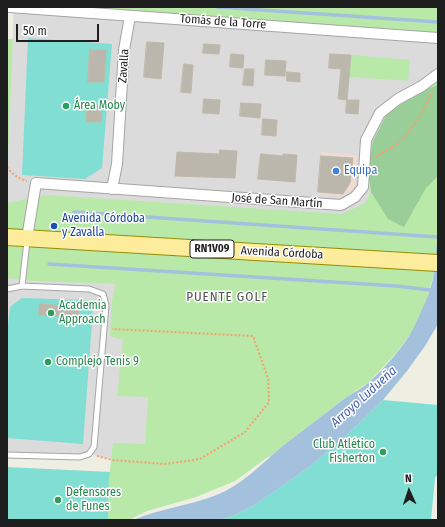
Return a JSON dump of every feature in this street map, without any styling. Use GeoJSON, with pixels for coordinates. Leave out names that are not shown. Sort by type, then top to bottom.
{"type":"FeatureCollection","features":[{"type":"Feature","properties":{"kind":"main road","name":"Avenida Córdoba"},"geometry":{"type":"LineString","coordinates":[[7,237],[438,263]]}},
{"type":"Feature","properties":{"kind":"street","name":"Tomás de la Torre"},"geometry":{"type":"LineString","coordinates":[[9,7],[438,38]]}},
{"type":"Feature","properties":{"kind":"street","name":"Zavalla"},"geometry":{"type":"LineString","coordinates":[[112,188],[117,164],[124,50],[130,16]]}},
{"type":"Feature","properties":{"kind":"street","name":"José de San Martín"},"geometry":{"type":"LineString","coordinates":[[36,183],[341,205],[355,197],[363,187],[366,140],[380,113],[398,99],[422,86],[438,74]]}},
{"type":"Feature","properties":{"kind":"street"},"geometry":{"type":"LineString","coordinates":[[27,238],[36,183]]}},
{"type":"Feature","properties":{"kind":"lane"},"geometry":{"type":"LineString","coordinates":[[22,286],[27,238]]}},
{"type":"Feature","properties":{"kind":"lane"},"geometry":{"type":"LineString","coordinates":[[7,290],[22,286],[89,289],[103,294],[106,305],[94,447],[89,454],[80,457],[7,455]]}},
{"type":"Feature","properties":{"kind":"path"},"geometry":{"type":"LineString","coordinates":[[365,162],[383,153],[403,138],[419,119],[432,91]]}},
{"type":"Feature","properties":{"kind":"path"},"geometry":{"type":"LineString","coordinates":[[7,168],[22,180],[36,183]]}},
{"type":"Feature","properties":{"kind":"path"},"geometry":{"type":"LineString","coordinates":[[89,454],[112,460],[165,464],[200,459],[245,432],[269,402],[268,378],[253,336],[105,329]]}},
{"type":"Feature","properties":{"kind":"shaded area"},"geometry":{"type":"Polygon","coordinates":[[[14,7],[438,38],[438,239],[434,274],[424,307],[272,457],[112,460],[89,454],[80,457],[7,455],[7,182],[14,7]]]}},
{"type":"Feature","properties":{"kind":"shaded area","name":"Área Moby"},"geometry":{"type":"Polygon","coordinates":[[[28,38],[112,44],[102,168],[85,179],[22,175],[28,38]]]}},
{"type":"Feature","properties":{"kind":"shaded area","name":"Equipa"},"geometry":{"type":"Polygon","coordinates":[[[321,152],[357,155],[355,187],[343,196],[318,194],[321,152]]]}},
{"type":"Feature","properties":{"kind":"shaded area","name":"Complejo Tenis 9"},"geometry":{"type":"Polygon","coordinates":[[[22,298],[87,300],[93,308],[83,444],[7,438],[6,356],[8,323],[10,307],[22,298]]]}},
{"type":"Feature","properties":{"kind":"shaded area","name":"Club Atlético Fisherton"},"geometry":{"type":"Polygon","coordinates":[[[383,400],[438,405],[438,474],[435,478],[431,520],[219,520],[233,516],[256,504],[308,468],[346,436],[383,400]]]}},
{"type":"Feature","properties":{"kind":"shaded area","name":"Defensores de Funes"},"geometry":{"type":"Polygon","coordinates":[[[7,467],[110,472],[108,520],[7,520],[7,467]]]}},
{"type":"Feature","properties":{"kind":"green space"},"geometry":{"type":"Polygon","coordinates":[[[9,7],[438,7],[438,38],[9,7]]]}},
{"type":"Feature","properties":{"kind":"green space"},"geometry":{"type":"Polygon","coordinates":[[[7,39],[13,39],[7,182],[7,39]]]}},
{"type":"Feature","properties":{"kind":"green space"},"geometry":{"type":"Polygon","coordinates":[[[351,55],[410,60],[408,81],[349,77],[351,55]]]}},
{"type":"Feature","properties":{"kind":"green space"},"geometry":{"type":"Polygon","coordinates":[[[438,79],[438,239],[434,274],[424,307],[413,330],[397,352],[369,382],[345,398],[235,481],[196,497],[147,511],[129,520],[108,520],[109,479],[113,443],[145,444],[148,397],[117,396],[123,340],[110,336],[112,300],[116,284],[34,281],[7,278],[7,203],[48,195],[342,214],[365,203],[371,192],[368,170],[373,141],[387,114],[438,79]]]}},
{"type":"Feature","properties":{"kind":"green space"},"geometry":{"type":"Polygon","coordinates":[[[438,85],[438,176],[426,188],[404,227],[388,219],[371,192],[368,170],[373,141],[387,114],[420,92],[438,85]]]}},
{"type":"Feature","properties":{"kind":"water","name":"Arroyo Ludueña"},"geometry":{"type":"Polygon","coordinates":[[[438,239],[438,324],[425,346],[407,371],[383,400],[346,436],[308,468],[256,504],[233,516],[219,520],[133,520],[214,496],[234,486],[251,474],[284,445],[375,377],[404,343],[419,316],[429,293],[433,278],[438,239]]]}},
{"type":"Feature","properties":{"kind":"building"},"geometry":{"type":"Polygon","coordinates":[[[147,42],[164,43],[161,79],[144,77],[147,42]]]}},
{"type":"Feature","properties":{"kind":"building"},"geometry":{"type":"Polygon","coordinates":[[[204,44],[220,45],[219,54],[203,53],[204,44]]]}},
{"type":"Feature","properties":{"kind":"building"},"geometry":{"type":"Polygon","coordinates":[[[90,50],[106,50],[104,82],[88,82],[90,50]]]}},
{"type":"Feature","properties":{"kind":"building"},"geometry":{"type":"Polygon","coordinates":[[[231,54],[244,55],[243,68],[230,67],[231,54]]]}},
{"type":"Feature","properties":{"kind":"building"},"geometry":{"type":"Polygon","coordinates":[[[330,54],[351,55],[347,100],[338,99],[341,69],[329,68],[330,54]]]}},
{"type":"Feature","properties":{"kind":"building"},"geometry":{"type":"Polygon","coordinates":[[[266,60],[286,61],[285,76],[265,75],[266,60]]]}},
{"type":"Feature","properties":{"kind":"building"},"geometry":{"type":"Polygon","coordinates":[[[184,64],[193,65],[191,93],[181,92],[184,64]]]}},
{"type":"Feature","properties":{"kind":"building"},"geometry":{"type":"Polygon","coordinates":[[[245,69],[254,69],[253,86],[243,85],[245,69]]]}},
{"type":"Feature","properties":{"kind":"building"},"geometry":{"type":"Polygon","coordinates":[[[287,72],[300,73],[300,82],[287,81],[287,72]]]}},
{"type":"Feature","properties":{"kind":"building"},"geometry":{"type":"Polygon","coordinates":[[[204,99],[220,100],[219,114],[203,113],[204,99]]]}},
{"type":"Feature","properties":{"kind":"building"},"geometry":{"type":"Polygon","coordinates":[[[347,100],[359,100],[358,114],[346,113],[347,100]]]}},
{"type":"Feature","properties":{"kind":"building"},"geometry":{"type":"Polygon","coordinates":[[[241,103],[261,104],[260,118],[240,116],[241,103]]]}},
{"type":"Feature","properties":{"kind":"building"},"geometry":{"type":"Polygon","coordinates":[[[87,105],[102,105],[101,122],[87,122],[87,105]]]}},
{"type":"Feature","properties":{"kind":"building"},"geometry":{"type":"Polygon","coordinates":[[[263,119],[277,120],[276,136],[262,135],[263,119]]]}},
{"type":"Feature","properties":{"kind":"building"},"geometry":{"type":"Polygon","coordinates":[[[220,150],[237,151],[235,178],[175,176],[177,152],[219,154],[220,150]]]}},
{"type":"Feature","properties":{"kind":"building"},"geometry":{"type":"Polygon","coordinates":[[[261,154],[283,156],[283,154],[297,155],[295,182],[258,179],[261,154]]]}},
{"type":"Feature","properties":{"kind":"building","name":"Equipa"},"geometry":{"type":"Polygon","coordinates":[[[321,156],[353,158],[350,183],[343,194],[318,192],[321,156]]]}},
{"type":"Feature","properties":{"kind":"building"},"geometry":{"type":"Polygon","coordinates":[[[40,304],[79,307],[78,317],[39,315],[40,304]]]}},
{"type":"Feature","properties":{"kind":"waterway"},"geometry":{"type":"LineString","coordinates":[[217,7],[438,22]]}},
{"type":"Feature","properties":{"kind":"waterway"},"geometry":{"type":"LineString","coordinates":[[74,212],[438,237]]}},
{"type":"Feature","properties":{"kind":"waterway"},"geometry":{"type":"LineString","coordinates":[[49,264],[396,286],[438,291]]}},
{"type":"Feature","properties":{"kind":"place","name":"Área Moby"},"geometry":{"type":"Point","coordinates":[66,106]}},
{"type":"Feature","properties":{"kind":"place","name":"Equipa"},"geometry":{"type":"Point","coordinates":[336,171]}},
{"type":"Feature","properties":{"kind":"place","name":"Avenida Córdoba y Zavalla"},"geometry":{"type":"Point","coordinates":[54,226]}},
{"type":"Feature","properties":{"kind":"place","name":"Academia Approach"},"geometry":{"type":"Point","coordinates":[51,313]}},
{"type":"Feature","properties":{"kind":"place","name":"Complejo Tenis 9"},"geometry":{"type":"Point","coordinates":[48,362]}},
{"type":"Feature","properties":{"kind":"place","name":"Club Atlético Fisherton"},"geometry":{"type":"Point","coordinates":[383,452]}},
{"type":"Feature","properties":{"kind":"place","name":"Defensores de Funes"},"geometry":{"type":"Point","coordinates":[58,500]}},
{"type":"Feature","properties":{"kind":"district","name":"PUENTE GOLF"},"geometry":{"type":"Point","coordinates":[227,297]}}]}
